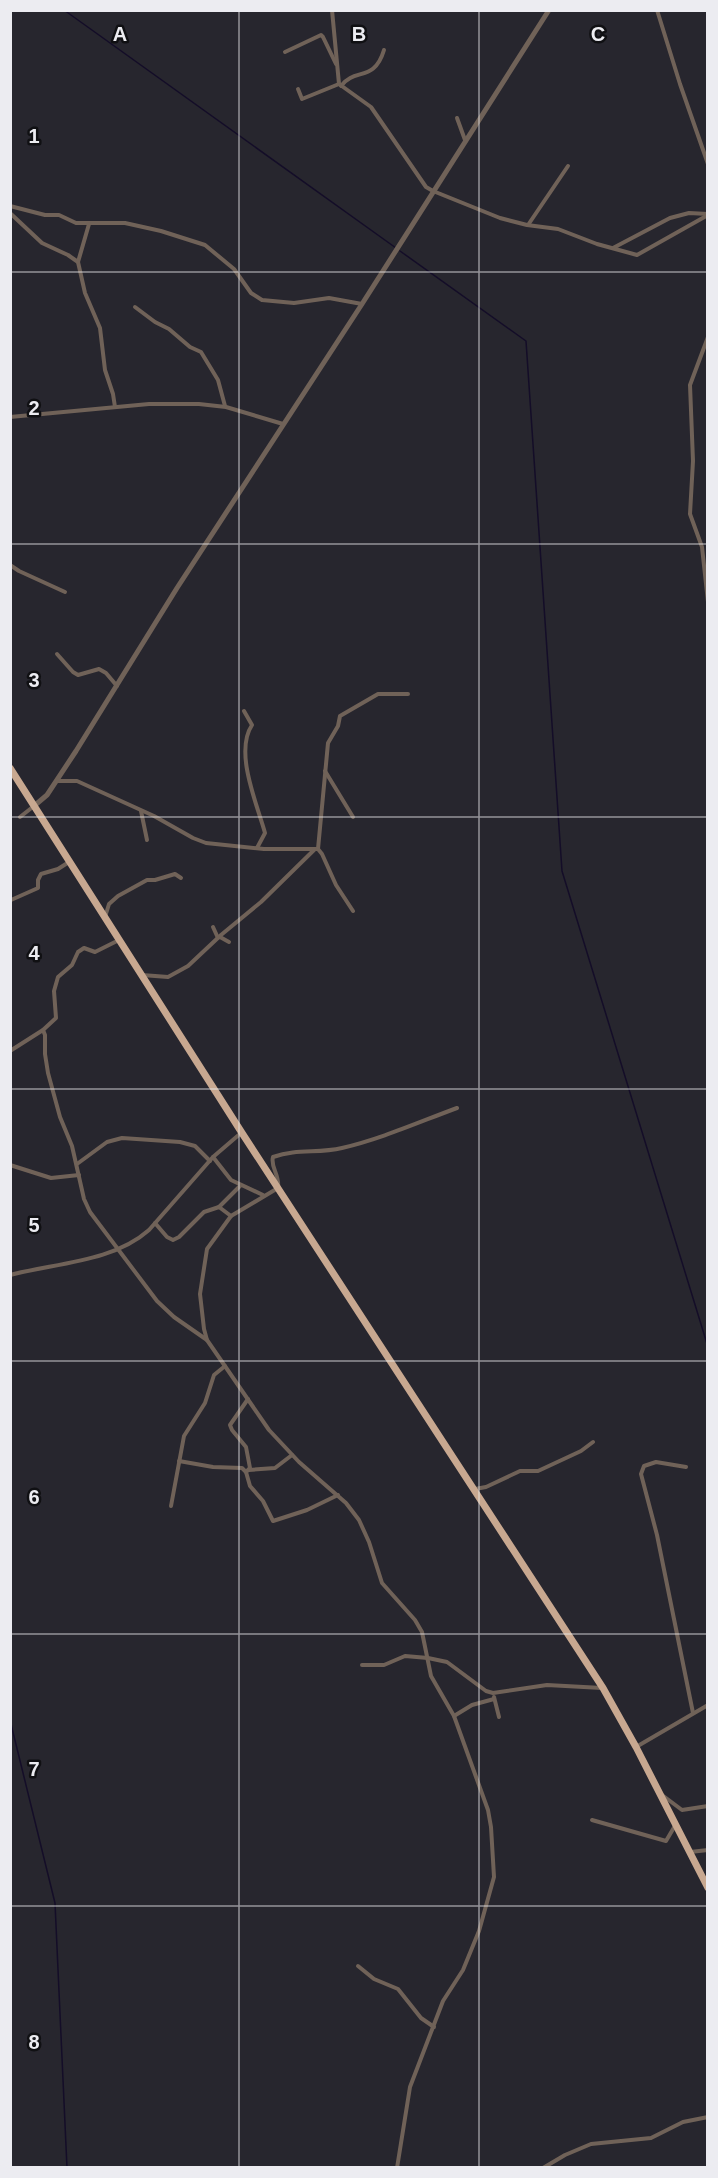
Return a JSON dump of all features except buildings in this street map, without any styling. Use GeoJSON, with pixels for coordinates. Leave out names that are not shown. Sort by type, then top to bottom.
{"type":"FeatureCollection","features":[{"type":"Feature","properties":{"kind":"highway"},"geometry":{"type":"LineString","coordinates":[[10,768],[242,1133],[603,1688],[676,1823],[708,1888]]}},
{"type":"Feature","properties":{"kind":"street"},"geometry":{"type":"LineString","coordinates":[[332,10],[336,29],[336,64],[340,85],[371,107],[426,188],[484,212],[528,225],[558,229],[638,255],[708,214]]}},
{"type":"Feature","properties":{"kind":"street"},"geometry":{"type":"LineString","coordinates":[[20,817],[47,795],[177,588],[362,304],[549,10]]}},
{"type":"Feature","properties":{"kind":"street"},"geometry":{"type":"LineString","coordinates":[[657,10],[708,164]]}},
{"type":"Feature","properties":{"kind":"street"},"geometry":{"type":"LineString","coordinates":[[285,52],[321,35],[336,64]]}},
{"type":"Feature","properties":{"kind":"street"},"geometry":{"type":"LineString","coordinates":[[298,89],[302,99],[340,85],[345,80],[370,71],[380,62],[384,50]]}},
{"type":"Feature","properties":{"kind":"street"},"geometry":{"type":"LineString","coordinates":[[457,118],[466,141]]}},
{"type":"Feature","properties":{"kind":"street"},"geometry":{"type":"LineString","coordinates":[[528,225],[568,166]]}},
{"type":"Feature","properties":{"kind":"street"},"geometry":{"type":"LineString","coordinates":[[10,206],[45,215],[59,215],[76,223],[125,222],[207,246],[234,268],[252,294],[262,300],[294,303],[329,298],[362,304]]}},
{"type":"Feature","properties":{"kind":"street"},"geometry":{"type":"LineString","coordinates":[[10,213],[42,243],[78,262]]}},
{"type":"Feature","properties":{"kind":"street"},"geometry":{"type":"LineString","coordinates":[[612,248],[670,218],[689,213],[708,214]]}},
{"type":"Feature","properties":{"kind":"street"},"geometry":{"type":"LineString","coordinates":[[89,223],[78,262],[85,293],[100,328],[105,370],[115,407]]}},
{"type":"Feature","properties":{"kind":"street"},"geometry":{"type":"LineString","coordinates":[[135,307],[155,322],[169,328],[186,344],[201,352],[218,380],[226,406]]}},
{"type":"Feature","properties":{"kind":"street"},"geometry":{"type":"LineString","coordinates":[[708,337],[690,385],[693,461],[690,513],[702,547],[708,602]]}},
{"type":"Feature","properties":{"kind":"street"},"geometry":{"type":"LineString","coordinates":[[10,417],[149,404],[226,406],[283,424]]}},
{"type":"Feature","properties":{"kind":"street"},"geometry":{"type":"LineString","coordinates":[[10,566],[65,592]]}},
{"type":"Feature","properties":{"kind":"street"},"geometry":{"type":"LineString","coordinates":[[57,654],[73,672],[81,675],[99,669],[106,673],[117,686]]}},
{"type":"Feature","properties":{"kind":"street"},"geometry":{"type":"LineString","coordinates":[[141,975],[168,977],[189,966],[316,849],[322,828],[328,743],[338,726],[340,716],[378,694],[408,694]]}},
{"type":"Feature","properties":{"kind":"street"},"geometry":{"type":"LineString","coordinates":[[244,711],[252,725],[249,729],[244,759],[266,833],[257,848]]}},
{"type":"Feature","properties":{"kind":"street"},"geometry":{"type":"LineString","coordinates":[[325,770],[353,817]]}},
{"type":"Feature","properties":{"kind":"street"},"geometry":{"type":"LineString","coordinates":[[56,781],[77,781],[206,843],[257,848],[316,849],[322,854],[336,885],[353,911]]}},
{"type":"Feature","properties":{"kind":"street"},"geometry":{"type":"LineString","coordinates":[[141,810],[147,840]]}},
{"type":"Feature","properties":{"kind":"street"},"geometry":{"type":"LineString","coordinates":[[11,900],[38,888],[41,874],[58,869],[69,862]]}},
{"type":"Feature","properties":{"kind":"street"},"geometry":{"type":"LineString","coordinates":[[105,918],[110,904],[117,896],[147,880],[175,874],[181,878]]}},
{"type":"Feature","properties":{"kind":"street"},"geometry":{"type":"LineString","coordinates":[[213,927],[219,937],[229,942]]}},
{"type":"Feature","properties":{"kind":"street"},"geometry":{"type":"LineString","coordinates":[[10,1051],[43,1030],[56,1018],[54,991],[58,977],[72,965],[82,950],[88,948],[96,952],[119,940]]}},
{"type":"Feature","properties":{"kind":"street"},"geometry":{"type":"LineString","coordinates":[[43,1030],[48,1073],[54,1087],[60,1117],[72,1146],[86,1205],[117,1250],[167,1311],[207,1340],[269,1430],[292,1455],[352,1510],[366,1532],[382,1583],[415,1620],[422,1632],[431,1676],[454,1716],[488,1810],[494,1877],[479,1930],[463,1970],[443,2001],[410,2087],[397,2168]]}},
{"type":"Feature","properties":{"kind":"street"},"geometry":{"type":"LineString","coordinates":[[207,1340],[200,1294],[205,1255],[210,1244],[231,1216],[278,1188],[279,1178],[272,1163],[273,1157],[293,1151],[331,1150],[360,1144],[457,1108]]}},
{"type":"Feature","properties":{"kind":"street"},"geometry":{"type":"LineString","coordinates":[[10,1275],[42,1266],[72,1263],[117,1250],[144,1235],[213,1157],[242,1133]]}},
{"type":"Feature","properties":{"kind":"street"},"geometry":{"type":"LineString","coordinates":[[77,1164],[106,1142],[122,1138],[180,1142],[195,1146],[210,1161]]}},
{"type":"Feature","properties":{"kind":"street"},"geometry":{"type":"LineString","coordinates":[[213,1157],[231,1180],[263,1196]]}},
{"type":"Feature","properties":{"kind":"street"},"geometry":{"type":"LineString","coordinates":[[10,1165],[51,1178],[80,1174]]}},
{"type":"Feature","properties":{"kind":"street"},"geometry":{"type":"LineString","coordinates":[[156,1223],[167,1237],[173,1240],[179,1238],[204,1212],[219,1207],[240,1186]]}},
{"type":"Feature","properties":{"kind":"street"},"geometry":{"type":"LineString","coordinates":[[219,1207],[231,1216]]}},
{"type":"Feature","properties":{"kind":"street"},"geometry":{"type":"LineString","coordinates":[[171,1506],[184,1436],[205,1403],[214,1375],[225,1366]]}},
{"type":"Feature","properties":{"kind":"street"},"geometry":{"type":"LineString","coordinates":[[248,1399],[230,1425],[246,1447],[250,1486],[263,1501],[273,1521],[307,1510],[338,1495]]}},
{"type":"Feature","properties":{"kind":"street"},"geometry":{"type":"LineString","coordinates":[[474,1489],[486,1487],[520,1471],[538,1471],[581,1451],[593,1442]]}},
{"type":"Feature","properties":{"kind":"street"},"geometry":{"type":"LineString","coordinates":[[179,1461],[222,1468],[238,1467],[247,1471],[275,1468],[292,1455]]}},
{"type":"Feature","properties":{"kind":"street"},"geometry":{"type":"LineString","coordinates":[[686,1467],[652,1462],[644,1466],[641,1474],[657,1535],[693,1713]]}},
{"type":"Feature","properties":{"kind":"street"},"geometry":{"type":"LineString","coordinates":[[362,1665],[384,1665],[405,1656],[447,1662],[486,1691],[493,1693],[547,1685],[603,1688]]}},
{"type":"Feature","properties":{"kind":"street"},"geometry":{"type":"LineString","coordinates":[[493,1693],[499,1717]]}},
{"type":"Feature","properties":{"kind":"street"},"geometry":{"type":"LineString","coordinates":[[454,1716],[472,1705],[494,1699]]}},
{"type":"Feature","properties":{"kind":"street"},"geometry":{"type":"LineString","coordinates":[[636,1747],[708,1705]]}},
{"type":"Feature","properties":{"kind":"street"},"geometry":{"type":"LineString","coordinates":[[661,1795],[682,1810],[708,1806]]}},
{"type":"Feature","properties":{"kind":"street"},"geometry":{"type":"LineString","coordinates":[[592,1820],[666,1841],[676,1823]]}},
{"type":"Feature","properties":{"kind":"street"},"geometry":{"type":"LineString","coordinates":[[690,1852],[708,1850]]}},
{"type":"Feature","properties":{"kind":"street"},"geometry":{"type":"LineString","coordinates":[[358,1966],[374,1979],[398,1989],[421,2018],[434,2027]]}},
{"type":"Feature","properties":{"kind":"street"},"geometry":{"type":"LineString","coordinates":[[543,2168],[591,2144],[651,2138],[683,2122],[708,2117]]}},
{"type":"Feature","properties":{"kind":"waterway"},"geometry":{"type":"LineString","coordinates":[[64,10],[396,248]]}},
{"type":"Feature","properties":{"kind":"waterway"},"geometry":{"type":"LineString","coordinates":[[400,251],[526,341],[562,871],[708,1347]]}},
{"type":"Feature","properties":{"kind":"waterway"},"geometry":{"type":"LineString","coordinates":[[10,1720],[55,1903],[67,2168]]}}]}
